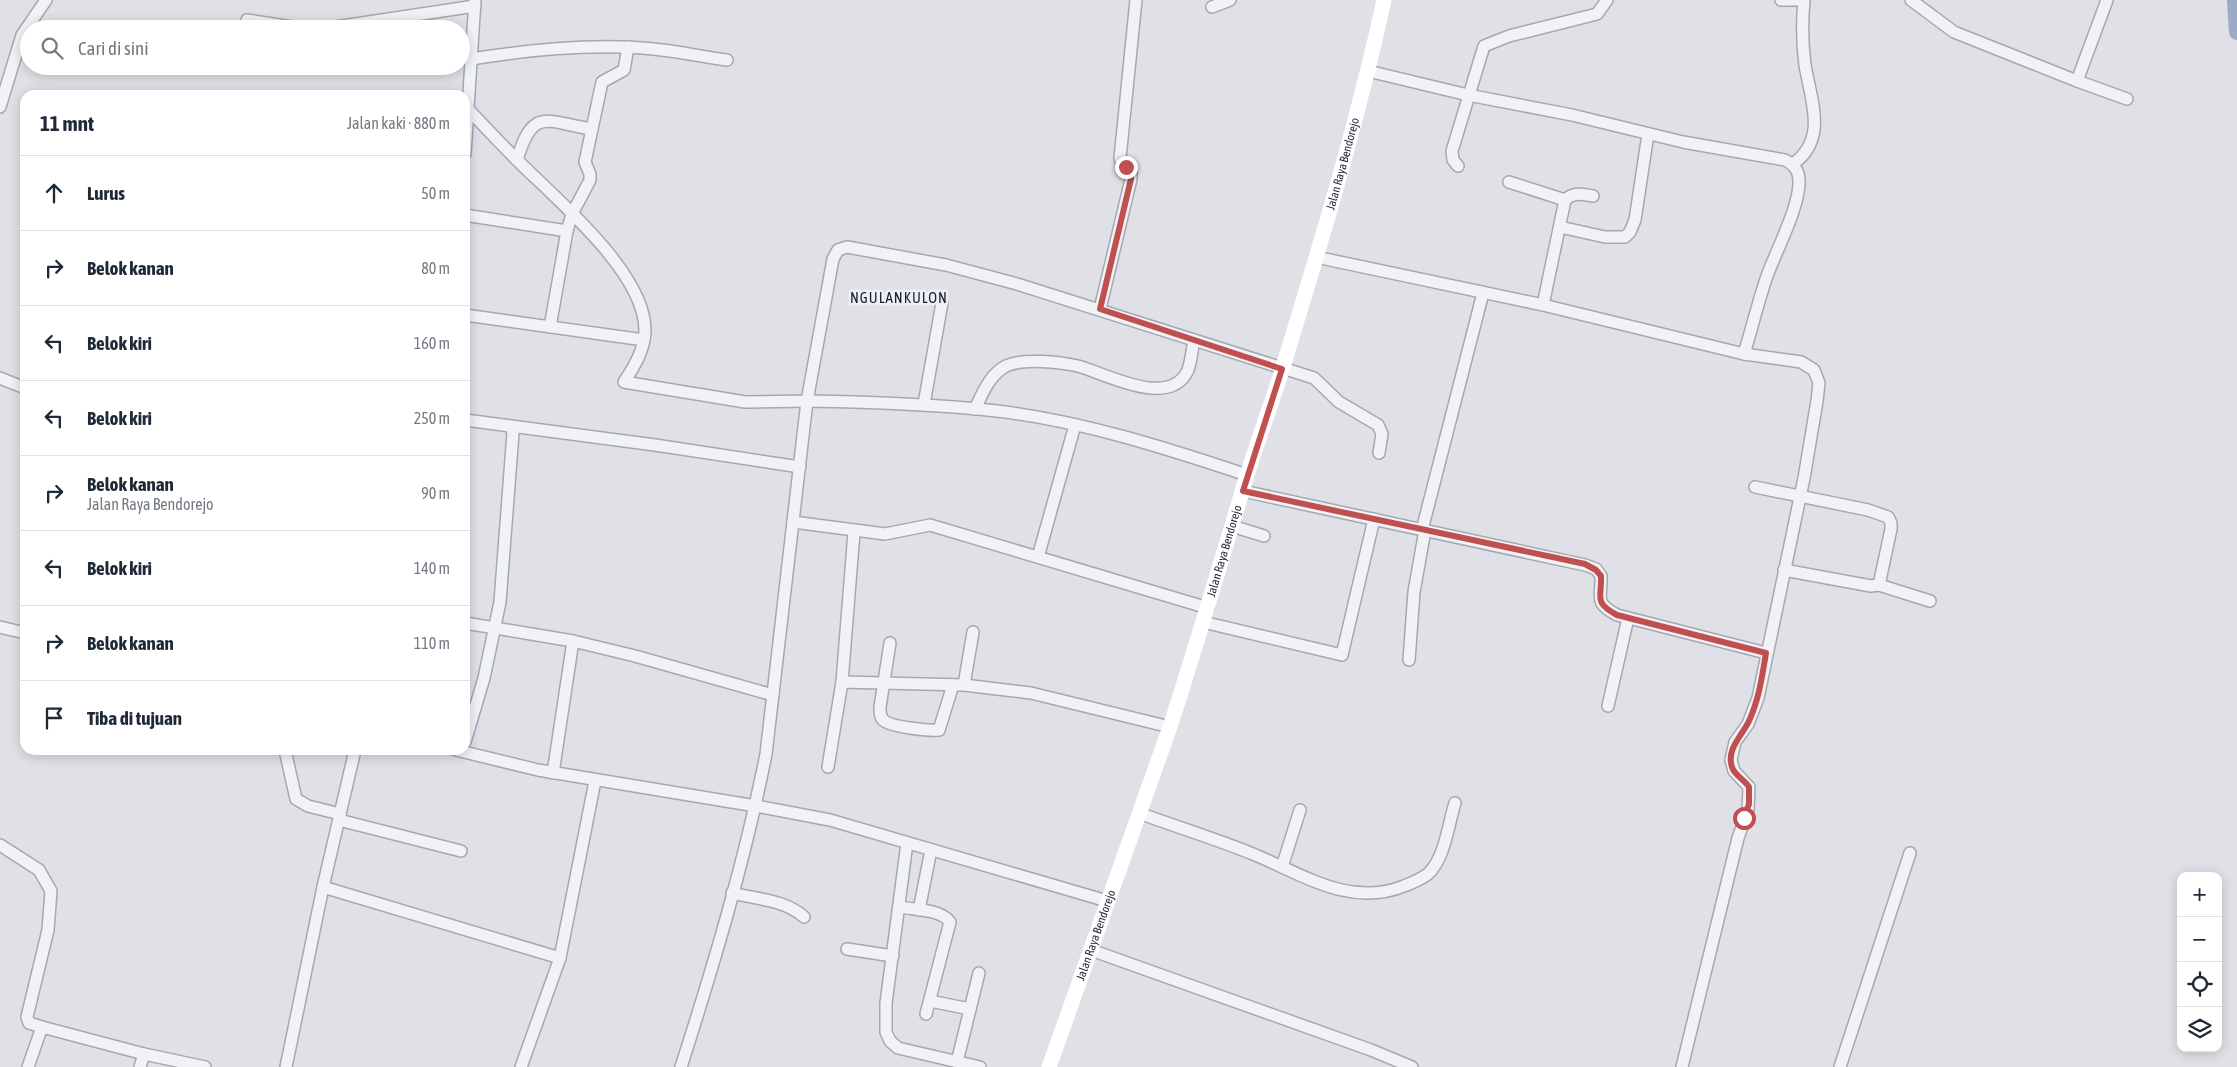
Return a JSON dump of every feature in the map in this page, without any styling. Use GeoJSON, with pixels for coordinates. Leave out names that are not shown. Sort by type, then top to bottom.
{"type":"FeatureCollection","features":[{"type":"Feature","properties":{"kind":"main road","name":"Jalan Raya Bendorejo"},"geometry":{"type":"LineString","coordinates":[[1049,1067],[1170,727],[1247,474],[1282,369],[1316,257],[1368,72],[1384,0]]}},
{"type":"Feature","properties":{"kind":"street"},"geometry":{"type":"LineString","coordinates":[[32,20],[46,0]]}},
{"type":"Feature","properties":{"kind":"street"},"geometry":{"type":"LineString","coordinates":[[1100,309],[1131,179],[1131,171],[1122,165],[1120,158],[1136,0]]}},
{"type":"Feature","properties":{"kind":"street"},"geometry":{"type":"LineString","coordinates":[[1212,7],[1230,0]]}},
{"type":"Feature","properties":{"kind":"street"},"geometry":{"type":"LineString","coordinates":[[1458,166],[1453,160],[1452,151],[1479,55],[1484,46],[1489,42],[1597,14],[1607,0]]}},
{"type":"Feature","properties":{"kind":"street"},"geometry":{"type":"LineString","coordinates":[[1781,0],[1799,0]]}},
{"type":"Feature","properties":{"kind":"street"},"geometry":{"type":"LineString","coordinates":[[1792,164],[1809,149],[1814,119],[1802,39],[1804,0]]}},
{"type":"Feature","properties":{"kind":"street"},"geometry":{"type":"LineString","coordinates":[[1911,0],[1954,32],[2126,99]]}},
{"type":"Feature","properties":{"kind":"street"},"geometry":{"type":"LineString","coordinates":[[2077,81],[2106,0]]}},
{"type":"Feature","properties":{"kind":"street"},"geometry":{"type":"LineString","coordinates":[[375,20],[475,3],[469,90]]}},
{"type":"Feature","properties":{"kind":"street"},"geometry":{"type":"LineString","coordinates":[[0,107],[20,42]]}},
{"type":"Feature","properties":{"kind":"street"},"geometry":{"type":"LineString","coordinates":[[471,59],[561,47],[628,48],[727,60]]}},
{"type":"Feature","properties":{"kind":"street"},"geometry":{"type":"LineString","coordinates":[[550,327],[567,231],[572,215],[590,180],[590,174],[584,162],[602,82],[624,70],[628,48]]}},
{"type":"Feature","properties":{"kind":"street"},"geometry":{"type":"LineString","coordinates":[[1368,72],[1468,95],[1572,115],[1683,142],[1785,160],[1792,164],[1798,177],[1797,198],[1767,278],[1744,354]]}},
{"type":"Feature","properties":{"kind":"street"},"geometry":{"type":"LineString","coordinates":[[470,112],[602,247],[639,300],[644,321],[644,340],[634,369],[624,382],[745,402],[807,401],[924,404],[974,409],[1075,425],[1197,458],[1247,474]]}},
{"type":"Feature","properties":{"kind":"street"},"geometry":{"type":"LineString","coordinates":[[517,160],[526,132],[532,126],[548,121],[559,121],[592,128]]}},
{"type":"Feature","properties":{"kind":"street"},"geometry":{"type":"LineString","coordinates":[[1560,227],[1604,237],[1625,236],[1630,232],[1635,220],[1648,134]]}},
{"type":"Feature","properties":{"kind":"street"},"geometry":{"type":"LineString","coordinates":[[1508,182],[1565,200]]}},
{"type":"Feature","properties":{"kind":"street"},"geometry":{"type":"LineString","coordinates":[[1543,305],[1565,200],[1570,195],[1578,193],[1592,196]]}},
{"type":"Feature","properties":{"kind":"street"},"geometry":{"type":"LineString","coordinates":[[470,216],[567,231]]}},
{"type":"Feature","properties":{"kind":"street"},"geometry":{"type":"LineString","coordinates":[[681,1067],[702,1001],[756,806],[766,754],[807,401],[834,258],[838,250],[847,247],[862,249],[946,265],[1100,309],[1314,378],[1339,402],[1378,425],[1382,434],[1379,453]]}},
{"type":"Feature","properties":{"kind":"street"},"geometry":{"type":"LineString","coordinates":[[1316,257],[1543,305],[1744,354],[1801,362],[1814,370],[1819,383],[1817,401],[1800,497],[1758,698],[1748,724],[1735,742],[1731,754],[1734,771],[1749,787],[1748,810],[1738,838],[1682,1067]]}},
{"type":"Feature","properties":{"kind":"street"},"geometry":{"type":"LineString","coordinates":[[1409,660],[1414,592],[1424,530],[1483,292]]}},
{"type":"Feature","properties":{"kind":"street"},"geometry":{"type":"LineString","coordinates":[[924,404],[942,303]]}},
{"type":"Feature","properties":{"kind":"street"},"geometry":{"type":"LineString","coordinates":[[470,316],[644,340]]}},
{"type":"Feature","properties":{"kind":"street"},"geometry":{"type":"LineString","coordinates":[[974,409],[988,383],[1007,365],[1039,361],[1078,366],[1130,386],[1152,388],[1174,384],[1188,371],[1194,340]]}},
{"type":"Feature","properties":{"kind":"street"},"geometry":{"type":"LineString","coordinates":[[0,378],[20,386]]}},
{"type":"Feature","properties":{"kind":"street"},"geometry":{"type":"LineString","coordinates":[[470,421],[656,445],[800,467]]}},
{"type":"Feature","properties":{"kind":"street"},"geometry":{"type":"LineString","coordinates":[[1038,557],[1075,425]]}},
{"type":"Feature","properties":{"kind":"street"},"geometry":{"type":"LineString","coordinates":[[470,719],[495,628],[503,582],[513,433],[511,427]]}},
{"type":"Feature","properties":{"kind":"street"},"geometry":{"type":"LineString","coordinates":[[1754,487],[1876,512],[1888,517],[1891,529],[1879,585]]}},
{"type":"Feature","properties":{"kind":"street"},"geometry":{"type":"LineString","coordinates":[[1243,491],[1585,564],[1596,570],[1601,576],[1598,597],[1603,606],[1617,615],[1766,653]]}},
{"type":"Feature","properties":{"kind":"street"},"geometry":{"type":"LineString","coordinates":[[793,522],[854,532],[885,534],[930,525],[1038,557],[1205,615],[1342,655],[1374,519]]}},
{"type":"Feature","properties":{"kind":"street"},"geometry":{"type":"LineString","coordinates":[[1232,526],[1264,536]]}},
{"type":"Feature","properties":{"kind":"street"},"geometry":{"type":"LineString","coordinates":[[828,767],[842,682],[854,532]]}},
{"type":"Feature","properties":{"kind":"street"},"geometry":{"type":"LineString","coordinates":[[1784,570],[1871,586],[1879,585],[1930,601]]}},
{"type":"Feature","properties":{"kind":"street"},"geometry":{"type":"LineString","coordinates":[[1608,706],[1628,618]]}},
{"type":"Feature","properties":{"kind":"street"},"geometry":{"type":"LineString","coordinates":[[470,624],[573,642],[635,656],[773,695]]}},
{"type":"Feature","properties":{"kind":"street"},"geometry":{"type":"LineString","coordinates":[[0,628],[20,632]]}},
{"type":"Feature","properties":{"kind":"street"},"geometry":{"type":"LineString","coordinates":[[890,644],[883,683],[880,716],[885,722],[936,731],[941,728],[959,685],[973,632]]}},
{"type":"Feature","properties":{"kind":"street"},"geometry":{"type":"LineString","coordinates":[[553,773],[573,642]]}},
{"type":"Feature","properties":{"kind":"street"},"geometry":{"type":"LineString","coordinates":[[842,682],[959,685],[1031,693],[1170,727]]}},
{"type":"Feature","properties":{"kind":"street"},"geometry":{"type":"LineString","coordinates":[[470,750],[553,773],[830,820],[1108,901]]}},
{"type":"Feature","properties":{"kind":"street"},"geometry":{"type":"LineString","coordinates":[[285,755],[296,799],[308,806],[460,851]]}},
{"type":"Feature","properties":{"kind":"street"},"geometry":{"type":"LineString","coordinates":[[286,1067],[323,887],[354,755]]}},
{"type":"Feature","properties":{"kind":"street"},"geometry":{"type":"LineString","coordinates":[[521,1067],[560,958],[595,781]]}},
{"type":"Feature","properties":{"kind":"street"},"geometry":{"type":"LineString","coordinates":[[1139,813],[1254,854],[1327,887],[1345,892],[1389,892],[1428,873],[1435,864],[1442,848],[1455,803]]}},
{"type":"Feature","properties":{"kind":"street"},"geometry":{"type":"LineString","coordinates":[[1282,867],[1300,810]]}},
{"type":"Feature","properties":{"kind":"street"},"geometry":{"type":"LineString","coordinates":[[907,843],[886,1003],[886,1032],[890,1042],[898,1048],[980,1067]]}},
{"type":"Feature","properties":{"kind":"street"},"geometry":{"type":"LineString","coordinates":[[0,845],[39,870],[51,891],[48,930],[27,1017],[29,1023],[144,1054],[205,1067]]}},
{"type":"Feature","properties":{"kind":"street"},"geometry":{"type":"LineString","coordinates":[[918,910],[931,850]]}},
{"type":"Feature","properties":{"kind":"street"},"geometry":{"type":"LineString","coordinates":[[1840,1067],[1910,853]]}},
{"type":"Feature","properties":{"kind":"street"},"geometry":{"type":"LineString","coordinates":[[323,887],[560,958]]}},
{"type":"Feature","properties":{"kind":"street"},"geometry":{"type":"LineString","coordinates":[[732,893],[786,905],[795,909],[804,917]]}},
{"type":"Feature","properties":{"kind":"street"},"geometry":{"type":"LineString","coordinates":[[900,907],[946,917],[950,922],[926,1014]]}},
{"type":"Feature","properties":{"kind":"street"},"geometry":{"type":"LineString","coordinates":[[847,949],[893,956]]}},
{"type":"Feature","properties":{"kind":"street"},"geometry":{"type":"LineString","coordinates":[[1091,950],[1410,1066]]}},
{"type":"Feature","properties":{"kind":"street"},"geometry":{"type":"LineString","coordinates":[[957,1062],[979,974]]}},
{"type":"Feature","properties":{"kind":"street"},"geometry":{"type":"LineString","coordinates":[[930,1001],[970,1009]]}},
{"type":"Feature","properties":{"kind":"street"},"geometry":{"type":"LineString","coordinates":[[28,1067],[42,1027]]}},
{"type":"Feature","properties":{"kind":"street"},"geometry":{"type":"LineString","coordinates":[[140,1067],[144,1054]]}},
{"type":"Feature","properties":{"kind":"waterway"},"geometry":{"type":"LineString","coordinates":[[2235,0],[2237,32]]}},
{"type":"Feature","properties":{"kind":"district","name":"NGULANKULON"},"geometry":{"type":"Point","coordinates":[899,297]}},
{"type":"Feature","properties":{"kind":"route"},"geometry":{"type":"LineString","coordinates":[[1126,167],[1131,171],[1131,179],[1100,309],[1282,369],[1243,491],[1585,564],[1596,570],[1601,576],[1598,597],[1603,606],[1617,615],[1766,653],[1758,698],[1748,724],[1735,742],[1730,760],[1734,771],[1749,787],[1749,804],[1744,818]]}}]}
